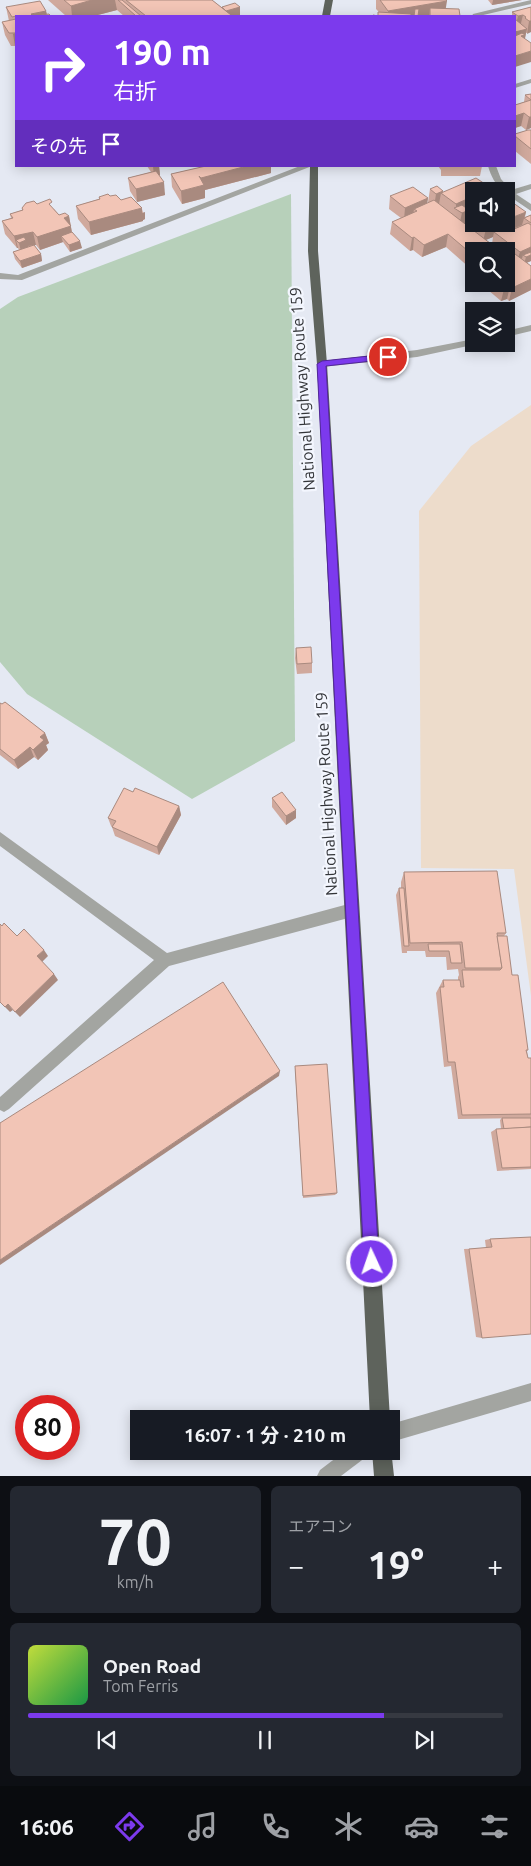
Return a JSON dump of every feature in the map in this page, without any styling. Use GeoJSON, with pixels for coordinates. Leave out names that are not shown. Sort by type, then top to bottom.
{"type":"FeatureCollection","features":[{"type":"Feature","properties":{"kind":"highway"},"geometry":{"type":"LineString","coordinates":[[326,15],[329,0]]}},
{"type":"Feature","properties":{"kind":"highway","name":"National Highway Route 159"},"geometry":{"type":"LineString","coordinates":[[314,167],[313,251],[322,364],[380,1410]]}},
{"type":"Feature","properties":{"kind":"highway"},"geometry":{"type":"LineString","coordinates":[[383,1460],[384,1476]]}},
{"type":"Feature","properties":{"kind":"street"},"geometry":{"type":"LineString","coordinates":[[475,15],[531,2]]}},
{"type":"Feature","properties":{"kind":"street"},"geometry":{"type":"LineString","coordinates":[[516,86],[531,81]]}},
{"type":"Feature","properties":{"kind":"street"},"geometry":{"type":"LineString","coordinates":[[0,276],[19,278],[305,167]]}},
{"type":"Feature","properties":{"kind":"street"},"geometry":{"type":"LineString","coordinates":[[492,167],[494,177],[499,182]]}},
{"type":"Feature","properties":{"kind":"street"},"geometry":{"type":"LineString","coordinates":[[515,191],[531,186]]}},
{"type":"Feature","properties":{"kind":"street"},"geometry":{"type":"LineString","coordinates":[[515,197],[531,208]]}},
{"type":"Feature","properties":{"kind":"street"},"geometry":{"type":"LineString","coordinates":[[515,332],[531,328]]}},
{"type":"Feature","properties":{"kind":"street"},"geometry":{"type":"LineString","coordinates":[[322,364],[398,356],[465,344]]}},
{"type":"Feature","properties":{"kind":"street"},"geometry":{"type":"LineString","coordinates":[[0,838],[165,960]]}},
{"type":"Feature","properties":{"kind":"street"},"geometry":{"type":"LineString","coordinates":[[4,1104],[165,960],[352,910]]}},
{"type":"Feature","properties":{"kind":"street"},"geometry":{"type":"LineString","coordinates":[[400,1430],[531,1392]]}},
{"type":"Feature","properties":{"kind":"street"},"geometry":{"type":"LineString","coordinates":[[326,1476],[348,1460]]}},
{"type":"Feature","properties":{"kind":"shaded area"},"geometry":{"type":"Polygon","coordinates":[[[531,405],[531,996],[514,869],[421,868],[419,511],[471,446],[531,405]]]}},
{"type":"Feature","properties":{"kind":"green space"},"geometry":{"type":"Polygon","coordinates":[[[291,194],[295,741],[192,799],[27,694],[0,662],[0,309],[18,297],[291,194]]]}},
{"type":"Feature","properties":{"kind":"building"},"geometry":{"type":"Polygon","coordinates":[[[64,0],[92,0],[71,6],[64,0]]]}},
{"type":"Feature","properties":{"kind":"building"},"geometry":{"type":"Polygon","coordinates":[[[118,0],[122,0],[140,15],[135,15],[118,0]]]}},
{"type":"Feature","properties":{"kind":"building"},"geometry":{"type":"Polygon","coordinates":[[[126,0],[212,0],[231,15],[145,15],[126,0]]]}},
{"type":"Feature","properties":{"kind":"building"},"geometry":{"type":"Polygon","coordinates":[[[380,0],[446,0],[447,1],[388,11],[380,0]]]}},
{"type":"Feature","properties":{"kind":"building"},"geometry":{"type":"Polygon","coordinates":[[[40,1],[46,11],[15,15],[12,17],[6,7],[40,1]]]}},
{"type":"Feature","properties":{"kind":"building"},"geometry":{"type":"Polygon","coordinates":[[[235,3],[240,7],[226,11],[222,7],[235,3]]]}},
{"type":"Feature","properties":{"kind":"building"},"geometry":{"type":"Polygon","coordinates":[[[531,7],[531,21],[523,15],[518,16],[512,12],[531,7]]]}},
{"type":"Feature","properties":{"kind":"building"},"geometry":{"type":"Polygon","coordinates":[[[430,8],[459,9],[460,15],[430,15],[430,8]]]}},
{"type":"Feature","properties":{"kind":"building"},"geometry":{"type":"Polygon","coordinates":[[[415,9],[419,9],[418,15],[414,15],[415,9]]]}},
{"type":"Feature","properties":{"kind":"building"},"geometry":{"type":"Polygon","coordinates":[[[378,12],[411,14],[411,15],[378,15],[378,12]]]}},
{"type":"Feature","properties":{"kind":"building"},"geometry":{"type":"Polygon","coordinates":[[[15,19],[15,33],[9,33],[2,22],[15,19]]]}},
{"type":"Feature","properties":{"kind":"building"},"geometry":{"type":"Polygon","coordinates":[[[516,20],[527,29],[516,32],[516,20]]]}},
{"type":"Feature","properties":{"kind":"building"},"geometry":{"type":"Polygon","coordinates":[[[522,33],[525,35],[521,36],[531,43],[531,51],[516,56],[516,36],[522,33]]]}},
{"type":"Feature","properties":{"kind":"building"},"geometry":{"type":"Polygon","coordinates":[[[531,94],[531,100],[525,95],[531,94]]]}},
{"type":"Feature","properties":{"kind":"building"},"geometry":{"type":"Polygon","coordinates":[[[531,100],[531,117],[524,113],[516,116],[516,105],[531,100]]]}},
{"type":"Feature","properties":{"kind":"building"},"geometry":{"type":"Polygon","coordinates":[[[531,130],[531,149],[516,137],[516,134],[531,130]]]}},
{"type":"Feature","properties":{"kind":"building"},"geometry":{"type":"Polygon","coordinates":[[[202,167],[243,167],[201,178],[199,176],[204,185],[181,191],[171,174],[202,167]]]}},
{"type":"Feature","properties":{"kind":"building"},"geometry":{"type":"Polygon","coordinates":[[[156,171],[164,182],[136,189],[128,178],[156,171]]]}},
{"type":"Feature","properties":{"kind":"building"},"geometry":{"type":"Polygon","coordinates":[[[476,178],[482,182],[467,182],[476,178]]]}},
{"type":"Feature","properties":{"kind":"building"},"geometry":{"type":"Polygon","coordinates":[[[465,183],[465,200],[456,204],[441,193],[465,183]]]}},
{"type":"Feature","properties":{"kind":"building"},"geometry":{"type":"Polygon","coordinates":[[[437,186],[443,191],[436,194],[430,189],[437,186]]]}},
{"type":"Feature","properties":{"kind":"building"},"geometry":{"type":"Polygon","coordinates":[[[413,187],[428,198],[405,208],[390,196],[413,187]]]}},
{"type":"Feature","properties":{"kind":"building"},"geometry":{"type":"Polygon","coordinates":[[[108,194],[110,196],[116,195],[121,200],[131,197],[142,208],[89,222],[76,206],[100,199],[99,197],[108,194]]]}},
{"type":"Feature","properties":{"kind":"building"},"geometry":{"type":"Polygon","coordinates":[[[50,199],[52,202],[49,204],[59,215],[65,213],[69,216],[64,218],[71,226],[37,237],[33,232],[14,236],[2,221],[13,218],[10,214],[23,210],[22,208],[26,203],[34,201],[37,204],[50,199]]]}},
{"type":"Feature","properties":{"kind":"building"},"geometry":{"type":"Polygon","coordinates":[[[434,200],[465,224],[465,232],[476,232],[489,242],[465,242],[465,248],[448,234],[424,245],[392,222],[417,211],[414,209],[434,200]]]}},
{"type":"Feature","properties":{"kind":"building"},"geometry":{"type":"Polygon","coordinates":[[[515,204],[526,212],[515,216],[515,204]]]}},
{"type":"Feature","properties":{"kind":"building"},"geometry":{"type":"Polygon","coordinates":[[[462,205],[465,207],[465,212],[462,213],[454,208],[462,205]]]}},
{"type":"Feature","properties":{"kind":"building"},"geometry":{"type":"Polygon","coordinates":[[[531,215],[531,223],[524,218],[531,215]]]}},
{"type":"Feature","properties":{"kind":"building"},"geometry":{"type":"Polygon","coordinates":[[[528,223],[531,225],[531,247],[520,252],[515,248],[515,242],[507,242],[494,232],[515,232],[515,229],[528,223]]]}},
{"type":"Feature","properties":{"kind":"building"},"geometry":{"type":"Polygon","coordinates":[[[72,232],[80,241],[69,245],[61,236],[72,232]]]}},
{"type":"Feature","properties":{"kind":"building"},"geometry":{"type":"Polygon","coordinates":[[[24,237],[26,240],[19,243],[16,240],[24,237]]]}},
{"type":"Feature","properties":{"kind":"building"},"geometry":{"type":"Polygon","coordinates":[[[34,245],[41,254],[20,261],[13,252],[34,245]]]}},
{"type":"Feature","properties":{"kind":"building"},"geometry":{"type":"Polygon","coordinates":[[[531,252],[531,255],[526,257],[523,255],[531,252]]]}},
{"type":"Feature","properties":{"kind":"building"},"geometry":{"type":"Polygon","coordinates":[[[515,254],[531,266],[531,279],[515,287],[515,254]]]}},
{"type":"Feature","properties":{"kind":"building"},"geometry":{"type":"Polygon","coordinates":[[[311,647],[312,663],[297,664],[296,648],[311,647]]]}},
{"type":"Feature","properties":{"kind":"building"},"geometry":{"type":"Polygon","coordinates":[[[5,702],[45,733],[40,737],[44,740],[33,750],[30,747],[14,760],[0,749],[0,703],[5,702]]]}},
{"type":"Feature","properties":{"kind":"building"},"geometry":{"type":"Polygon","coordinates":[[[124,788],[133,792],[135,788],[179,806],[157,847],[112,827],[116,821],[108,818],[124,788]]]}},
{"type":"Feature","properties":{"kind":"building"},"geometry":{"type":"Polygon","coordinates":[[[282,792],[296,810],[286,816],[272,798],[282,792]]]}},
{"type":"Feature","properties":{"kind":"building"},"geometry":{"type":"Polygon","coordinates":[[[497,871],[506,933],[497,933],[502,968],[465,968],[462,942],[410,943],[404,872],[497,871]]]}},
{"type":"Feature","properties":{"kind":"building"},"geometry":{"type":"Polygon","coordinates":[[[399,888],[404,888],[409,946],[404,946],[399,888]]]}},
{"type":"Feature","properties":{"kind":"building"},"geometry":{"type":"Polygon","coordinates":[[[4,923],[17,936],[24,929],[44,950],[37,956],[54,974],[15,1012],[8,1004],[5,1007],[0,1002],[0,924],[2,926],[4,923]]]}},
{"type":"Feature","properties":{"kind":"building"},"geometry":{"type":"Polygon","coordinates":[[[497,936],[507,936],[512,975],[518,975],[528,1050],[526,1050],[528,1058],[531,1058],[531,1114],[462,1115],[455,1062],[448,1062],[440,987],[444,987],[443,980],[460,980],[461,987],[464,987],[462,970],[500,970],[502,968],[497,936]]]}},
{"type":"Feature","properties":{"kind":"building"},"geometry":{"type":"Polygon","coordinates":[[[428,944],[460,944],[462,963],[451,963],[449,951],[429,951],[428,944]]]}},
{"type":"Feature","properties":{"kind":"building"},"geometry":{"type":"Polygon","coordinates":[[[223,982],[280,1071],[0,1260],[0,1123],[223,982]]]}},
{"type":"Feature","properties":{"kind":"building"},"geometry":{"type":"Polygon","coordinates":[[[327,1064],[337,1193],[303,1196],[295,1066],[327,1064]]]}},
{"type":"Feature","properties":{"kind":"building"},"geometry":{"type":"Polygon","coordinates":[[[502,1118],[531,1118],[531,1127],[504,1129],[502,1118]]]}},
{"type":"Feature","properties":{"kind":"building"},"geometry":{"type":"Polygon","coordinates":[[[531,1127],[531,1167],[502,1168],[496,1129],[531,1127]]]}},
{"type":"Feature","properties":{"kind":"building"},"geometry":{"type":"Polygon","coordinates":[[[531,1237],[531,1334],[482,1338],[469,1249],[492,1247],[490,1239],[531,1237]]]}},
{"type":"Feature","properties":{"kind":"route"},"geometry":{"type":"LineString","coordinates":[[372,1262],[322,364],[388,357]]}}]}
